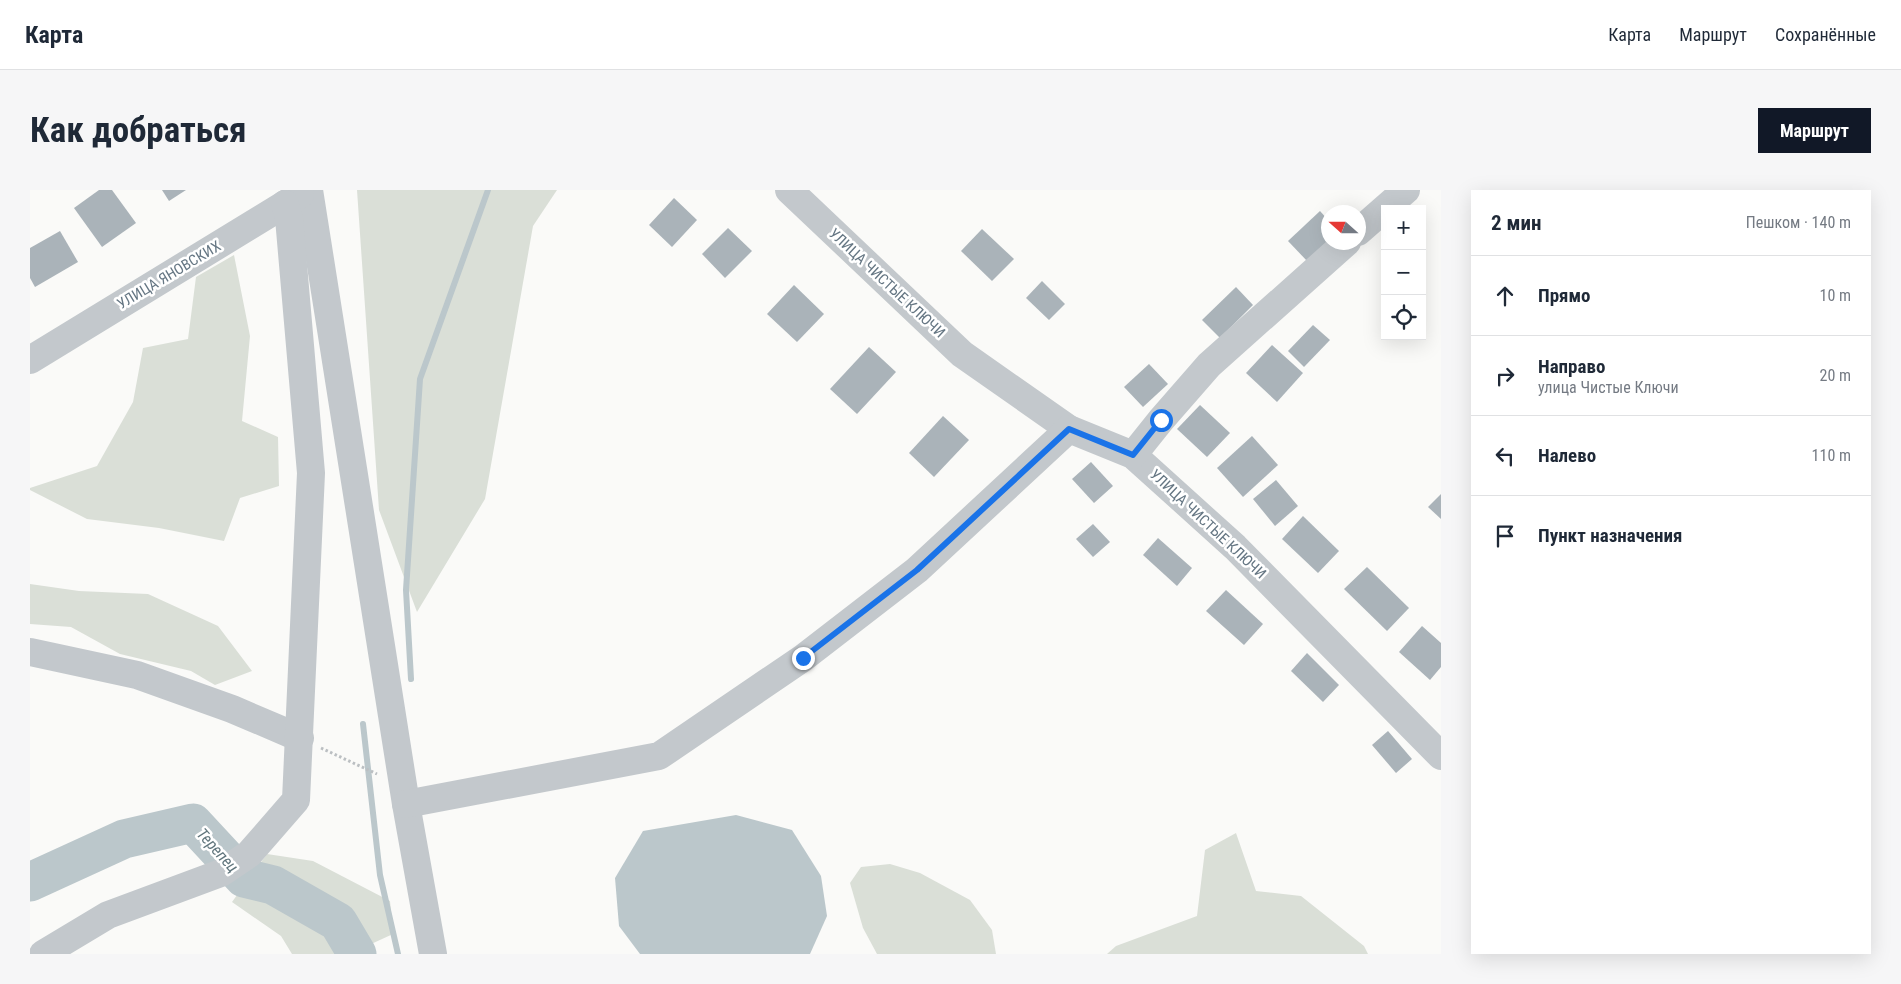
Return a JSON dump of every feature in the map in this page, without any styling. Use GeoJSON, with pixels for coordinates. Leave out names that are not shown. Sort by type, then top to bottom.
{"type":"FeatureCollection","features":[{"type":"Feature","properties":{"kind":"street","name":"УЛИЦА ЯНОВСКИХ"},"geometry":{"type":"LineString","coordinates":[[30,360],[309,190]]}},
{"type":"Feature","properties":{"kind":"street"},"geometry":{"type":"LineString","coordinates":[[309,190],[405,794],[434,954]]}},
{"type":"Feature","properties":{"kind":"street","name":"УЛИЦА ЧИСТЫЕ КЛЮЧИ"},"geometry":{"type":"LineString","coordinates":[[789,190],[962,354],[1069,429],[1133,455],[1235,547],[1441,756]]}},
{"type":"Feature","properties":{"kind":"street"},"geometry":{"type":"LineString","coordinates":[[1366,225],[1406,190]]}},
{"type":"Feature","properties":{"kind":"street"},"geometry":{"type":"LineString","coordinates":[[43,954],[108,915],[221,873],[249,854],[296,800],[311,473],[289,218],[285,204]]}},
{"type":"Feature","properties":{"kind":"street"},"geometry":{"type":"LineString","coordinates":[[1133,455],[1209,365],[1338,250]]}},
{"type":"Feature","properties":{"kind":"street"},"geometry":{"type":"LineString","coordinates":[[405,794],[659,756],[803,658],[917,570],[1069,429]]}},
{"type":"Feature","properties":{"kind":"street"},"geometry":{"type":"LineString","coordinates":[[30,652],[137,675],[232,709],[300,738]]}},
{"type":"Feature","properties":{"kind":"path"},"geometry":{"type":"LineString","coordinates":[[300,738],[376,774],[405,794]]}},
{"type":"Feature","properties":{"kind":"shaded area"},"geometry":{"type":"Polygon","coordinates":[[[357,190],[557,190],[533,226],[485,499],[417,612],[379,510],[357,190]]]}},
{"type":"Feature","properties":{"kind":"shaded area"},"geometry":{"type":"Polygon","coordinates":[[[234,255],[250,336],[242,421],[278,437],[279,486],[240,498],[224,541],[159,528],[87,519],[30,490],[30,488],[97,466],[133,402],[143,348],[188,339],[196,277],[234,255]]]}},
{"type":"Feature","properties":{"kind":"shaded area"},"geometry":{"type":"Polygon","coordinates":[[[30,584],[79,591],[148,594],[218,626],[252,671],[215,685],[191,671],[120,654],[71,627],[30,624],[30,584]]]}},
{"type":"Feature","properties":{"kind":"shaded area"},"geometry":{"type":"Polygon","coordinates":[[[736,815],[792,830],[821,876],[827,916],[810,954],[640,954],[619,926],[615,878],[643,831],[736,815]]]}},
{"type":"Feature","properties":{"kind":"shaded area"},"geometry":{"type":"Polygon","coordinates":[[[1236,833],[1256,891],[1301,896],[1364,946],[1368,954],[1107,954],[1116,946],[1197,916],[1205,850],[1236,833]]]}},
{"type":"Feature","properties":{"kind":"shaded area"},"geometry":{"type":"Polygon","coordinates":[[[267,854],[313,861],[390,901],[393,934],[369,945],[373,954],[292,954],[281,936],[232,902],[267,854]]]}},
{"type":"Feature","properties":{"kind":"shaded area"},"geometry":{"type":"Polygon","coordinates":[[[890,864],[920,873],[970,900],[992,930],[996,954],[877,954],[863,928],[850,883],[861,867],[890,864]]]}},
{"type":"Feature","properties":{"kind":"building"},"geometry":{"type":"Polygon","coordinates":[[[99,190],[112,190],[136,223],[102,247],[74,208],[99,190]]]}},
{"type":"Feature","properties":{"kind":"building"},"geometry":{"type":"Polygon","coordinates":[[[162,190],[186,190],[169,201],[162,190]]]}},
{"type":"Feature","properties":{"kind":"building"},"geometry":{"type":"Polygon","coordinates":[[[674,198],[697,220],[672,247],[649,225],[674,198]]]}},
{"type":"Feature","properties":{"kind":"building"},"geometry":{"type":"Polygon","coordinates":[[[1320,211],[1321,249],[1308,262],[1288,241],[1320,211]]]}},
{"type":"Feature","properties":{"kind":"building"},"geometry":{"type":"Polygon","coordinates":[[[728,228],[752,251],[725,278],[702,254],[728,228]]]}},
{"type":"Feature","properties":{"kind":"building"},"geometry":{"type":"Polygon","coordinates":[[[982,229],[1014,259],[992,281],[961,251],[982,229]]]}},
{"type":"Feature","properties":{"kind":"building"},"geometry":{"type":"Polygon","coordinates":[[[60,231],[78,262],[35,287],[30,278],[30,248],[60,231]]]}},
{"type":"Feature","properties":{"kind":"building"},"geometry":{"type":"Polygon","coordinates":[[[1042,281],[1065,304],[1049,320],[1026,298],[1042,281]]]}},
{"type":"Feature","properties":{"kind":"building"},"geometry":{"type":"Polygon","coordinates":[[[794,285],[824,314],[797,342],[767,314],[794,285]]]}},
{"type":"Feature","properties":{"kind":"building"},"geometry":{"type":"Polygon","coordinates":[[[1236,287],[1253,305],[1220,338],[1202,320],[1236,287]]]}},
{"type":"Feature","properties":{"kind":"building"},"geometry":{"type":"Polygon","coordinates":[[[1313,325],[1330,340],[1304,367],[1288,351],[1313,325]]]}},
{"type":"Feature","properties":{"kind":"building"},"geometry":{"type":"Polygon","coordinates":[[[1272,345],[1303,373],[1277,402],[1246,373],[1272,345]]]}},
{"type":"Feature","properties":{"kind":"building"},"geometry":{"type":"Polygon","coordinates":[[[869,347],[896,372],[857,414],[830,389],[869,347]]]}},
{"type":"Feature","properties":{"kind":"building"},"geometry":{"type":"Polygon","coordinates":[[[1149,364],[1168,384],[1143,407],[1124,387],[1149,364]]]}},
{"type":"Feature","properties":{"kind":"building"},"geometry":{"type":"Polygon","coordinates":[[[1200,405],[1230,433],[1207,457],[1177,429],[1200,405]]]}},
{"type":"Feature","properties":{"kind":"building"},"geometry":{"type":"Polygon","coordinates":[[[943,416],[969,440],[934,477],[909,453],[943,416]]]}},
{"type":"Feature","properties":{"kind":"building"},"geometry":{"type":"Polygon","coordinates":[[[1252,436],[1278,465],[1243,497],[1217,468],[1252,436]]]}},
{"type":"Feature","properties":{"kind":"building"},"geometry":{"type":"Polygon","coordinates":[[[1091,462],[1113,486],[1094,503],[1072,479],[1091,462]]]}},
{"type":"Feature","properties":{"kind":"building"},"geometry":{"type":"Polygon","coordinates":[[[1276,480],[1298,506],[1275,526],[1253,499],[1276,480]]]}},
{"type":"Feature","properties":{"kind":"building"},"geometry":{"type":"Polygon","coordinates":[[[1441,494],[1441,519],[1428,507],[1441,494]]]}},
{"type":"Feature","properties":{"kind":"building"},"geometry":{"type":"Polygon","coordinates":[[[1303,516],[1339,551],[1318,573],[1282,539],[1303,516]]]}},
{"type":"Feature","properties":{"kind":"building"},"geometry":{"type":"Polygon","coordinates":[[[1093,524],[1110,542],[1093,557],[1076,539],[1093,524]]]}},
{"type":"Feature","properties":{"kind":"building"},"geometry":{"type":"Polygon","coordinates":[[[1158,538],[1192,568],[1177,586],[1143,555],[1158,538]]]}},
{"type":"Feature","properties":{"kind":"building"},"geometry":{"type":"Polygon","coordinates":[[[1367,567],[1409,608],[1387,631],[1344,589],[1367,567]]]}},
{"type":"Feature","properties":{"kind":"building"},"geometry":{"type":"Polygon","coordinates":[[[1226,590],[1263,624],[1244,645],[1206,611],[1226,590]]]}},
{"type":"Feature","properties":{"kind":"building"},"geometry":{"type":"Polygon","coordinates":[[[1422,626],[1441,643],[1441,667],[1430,680],[1399,652],[1422,626]]]}},
{"type":"Feature","properties":{"kind":"building"},"geometry":{"type":"Polygon","coordinates":[[[1307,653],[1339,685],[1323,702],[1291,671],[1307,653]]]}},
{"type":"Feature","properties":{"kind":"building"},"geometry":{"type":"Polygon","coordinates":[[[1388,731],[1412,759],[1396,773],[1372,745],[1388,731]]]}},
{"type":"Feature","properties":{"kind":"waterway"},"geometry":{"type":"LineString","coordinates":[[411,679],[406,590],[420,379],[488,190]]}},
{"type":"Feature","properties":{"kind":"waterway"},"geometry":{"type":"LineString","coordinates":[[363,724],[380,875],[398,954]]}},
{"type":"Feature","properties":{"kind":"waterway","name":"Терепец"},"geometry":{"type":"LineString","coordinates":[[30,882],[124,839],[193,823],[244,878],[273,885],[338,922],[357,954]]}},
{"type":"Feature","properties":{"kind":"route"},"geometry":{"type":"LineString","coordinates":[[803,658],[917,570],[1069,429],[1133,455],[1161,420]]}}]}
